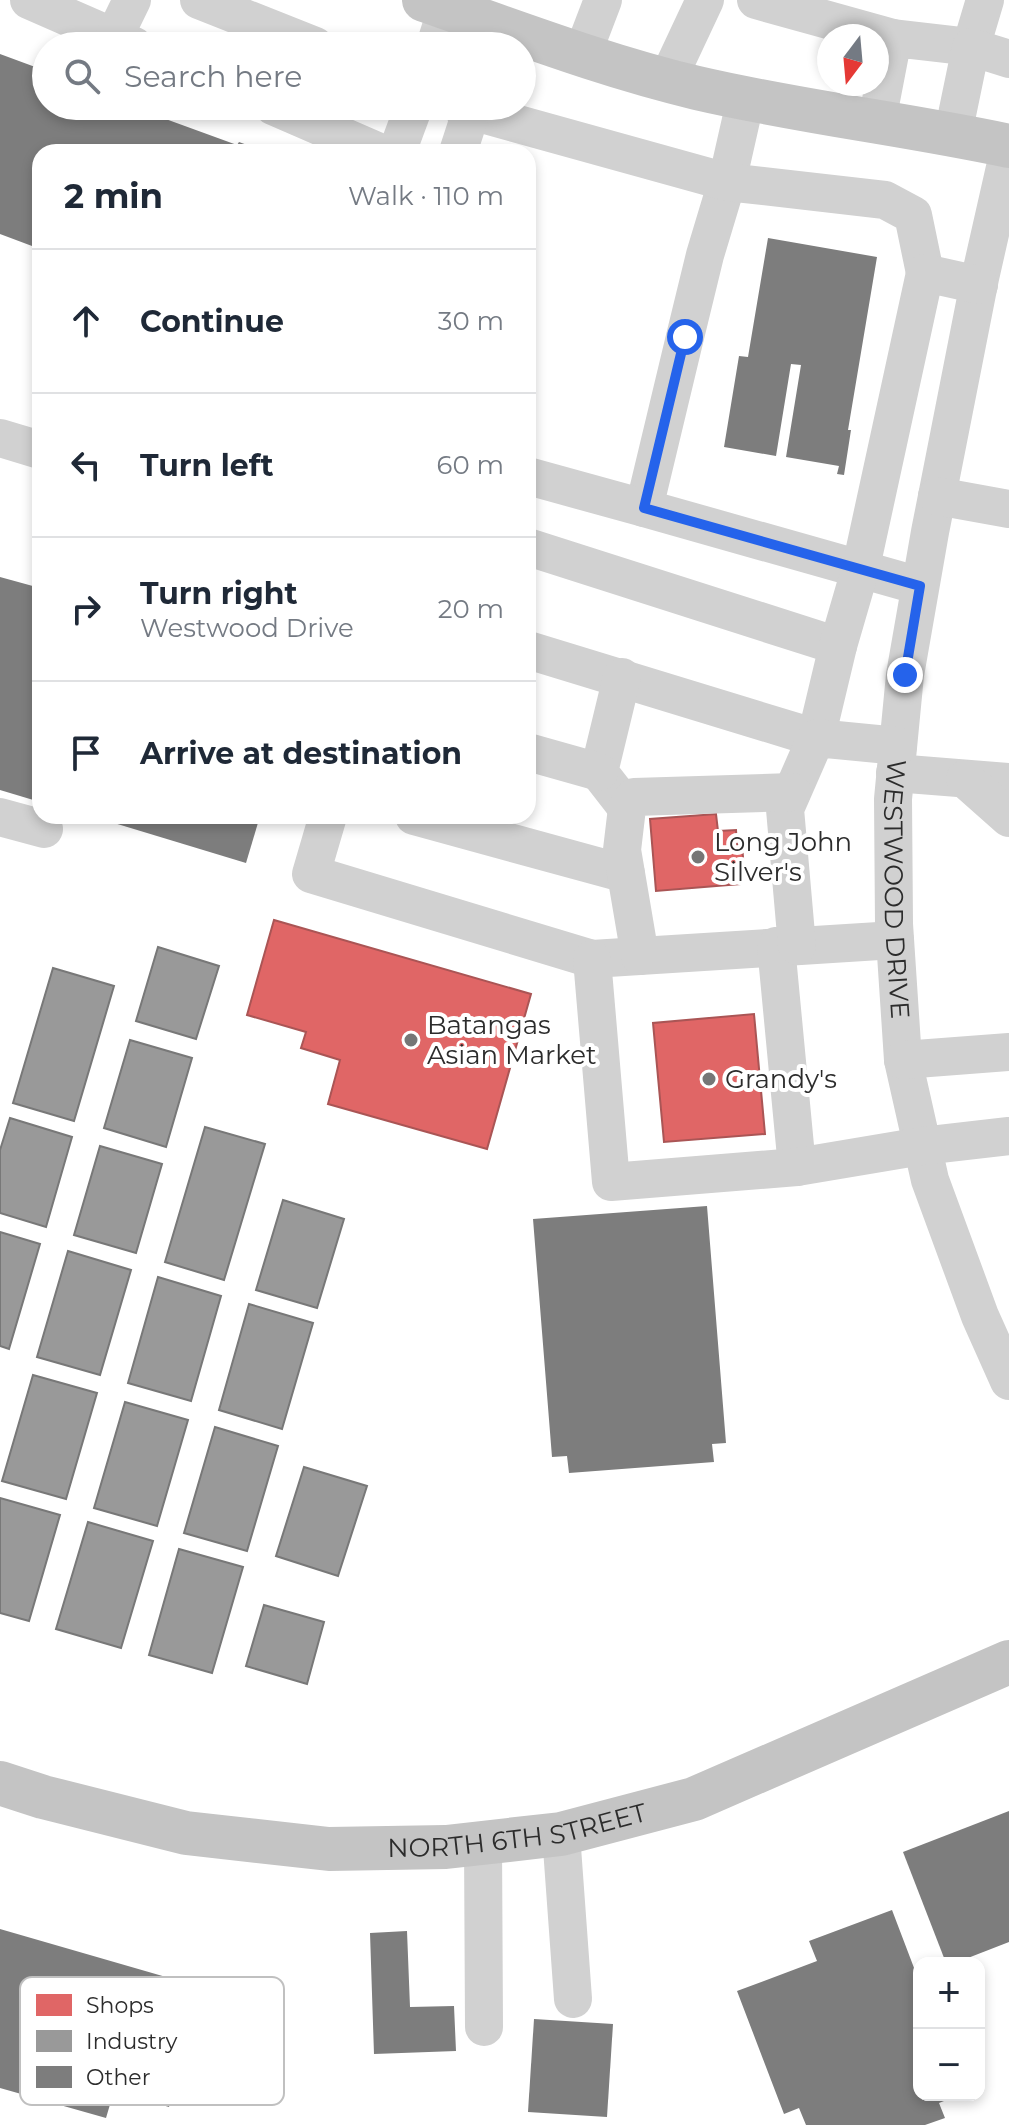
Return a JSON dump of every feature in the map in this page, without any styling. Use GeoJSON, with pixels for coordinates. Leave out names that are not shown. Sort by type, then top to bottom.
{"type":"FeatureCollection","features":[{"type":"Feature","properties":{"kind":"main road"},"geometry":{"type":"LineString","coordinates":[[435,18],[482,32]]}},
{"type":"Feature","properties":{"kind":"main road"},"geometry":{"type":"LineString","coordinates":[[536,45],[582,55],[667,81],[953,134],[1009,148]]}},
{"type":"Feature","properties":{"kind":"main road","name":"NORTH 6TH STREET"},"geometry":{"type":"LineString","coordinates":[[0,1783],[186,1833],[329,1849],[446,1847],[561,1834],[694,1799],[1009,1662]]}},
{"type":"Feature","properties":{"kind":"street"},"geometry":{"type":"LineString","coordinates":[[29,0],[101,32]]}},
{"type":"Feature","properties":{"kind":"street"},"geometry":{"type":"LineString","coordinates":[[126,32],[132,0]]}},
{"type":"Feature","properties":{"kind":"street"},"geometry":{"type":"LineString","coordinates":[[199,0],[280,32]]}},
{"type":"Feature","properties":{"kind":"street"},"geometry":{"type":"LineString","coordinates":[[582,55],[603,0]]}},
{"type":"Feature","properties":{"kind":"street"},"geometry":{"type":"LineString","coordinates":[[667,81],[705,0]]}},
{"type":"Feature","properties":{"kind":"street"},"geometry":{"type":"LineString","coordinates":[[756,0],[893,38],[971,47],[1009,59]]}},
{"type":"Feature","properties":{"kind":"street"},"geometry":{"type":"LineString","coordinates":[[953,134],[971,47],[985,0]]}},
{"type":"Feature","properties":{"kind":"street"},"geometry":{"type":"LineString","coordinates":[[877,121],[893,38]]}},
{"type":"Feature","properties":{"kind":"street"},"geometry":{"type":"LineString","coordinates":[[644,508],[746,98]]}},
{"type":"Feature","properties":{"kind":"street"},"geometry":{"type":"LineString","coordinates":[[305,120],[361,144]]}},
{"type":"Feature","properties":{"kind":"street"},"geometry":{"type":"LineString","coordinates":[[400,144],[409,120]]}},
{"type":"Feature","properties":{"kind":"street"},"geometry":{"type":"LineString","coordinates":[[460,144],[465,120]]}},
{"type":"Feature","properties":{"kind":"street"},"geometry":{"type":"LineString","coordinates":[[510,120],[727,182],[885,200],[913,215],[925,273],[861,567],[816,738],[785,809],[787,946],[797,1167]]}},
{"type":"Feature","properties":{"kind":"street","name":"WESTWOOD DRIVE"},"geometry":{"type":"LineString","coordinates":[[1009,148],[920,586],[905,675],[893,799],[895,940],[903,1060],[930,1180],[980,1316],[1009,1381]]}},
{"type":"Feature","properties":{"kind":"street"},"geometry":{"type":"LineString","coordinates":[[925,273],[979,285]]}},
{"type":"Feature","properties":{"kind":"street"},"geometry":{"type":"LineString","coordinates":[[0,438],[32,448]]}},
{"type":"Feature","properties":{"kind":"street"},"geometry":{"type":"LineString","coordinates":[[536,478],[920,586]]}},
{"type":"Feature","properties":{"kind":"street"},"geometry":{"type":"LineString","coordinates":[[937,496],[1009,509]]}},
{"type":"Feature","properties":{"kind":"street"},"geometry":{"type":"LineString","coordinates":[[536,550],[838,646]]}},
{"type":"Feature","properties":{"kind":"street"},"geometry":{"type":"LineString","coordinates":[[536,652],[816,738],[965,779],[1009,782]]}},
{"type":"Feature","properties":{"kind":"street"},"geometry":{"type":"LineString","coordinates":[[599,772],[622,677]]}},
{"type":"Feature","properties":{"kind":"street"},"geometry":{"type":"LineString","coordinates":[[536,754],[599,772],[627,808]]}},
{"type":"Feature","properties":{"kind":"street"},"geometry":{"type":"LineString","coordinates":[[965,779],[1009,818]]}},
{"type":"Feature","properties":{"kind":"street"},"geometry":{"type":"LineString","coordinates":[[640,956],[622,850],[627,808],[634,797],[792,792]]}},
{"type":"Feature","properties":{"kind":"street"},"geometry":{"type":"LineString","coordinates":[[0,817],[44,829]]}},
{"type":"Feature","properties":{"kind":"street"},"geometry":{"type":"LineString","coordinates":[[326,824],[311,874],[592,959],[895,940]]}},
{"type":"Feature","properties":{"kind":"street"},"geometry":{"type":"LineString","coordinates":[[443,824],[626,874]]}},
{"type":"Feature","properties":{"kind":"street"},"geometry":{"type":"LineString","coordinates":[[592,959],[611,1182],[797,1167],[922,1146],[1009,1136]]}},
{"type":"Feature","properties":{"kind":"street"},"geometry":{"type":"LineString","coordinates":[[903,1060],[1009,1052]]}},
{"type":"Feature","properties":{"kind":"street"},"geometry":{"type":"LineString","coordinates":[[561,1834],[573,1999]]}},
{"type":"Feature","properties":{"kind":"street"},"geometry":{"type":"LineString","coordinates":[[483,1842],[484,2027]]}},
{"type":"Feature","properties":{"kind":"building: Shops","name":"Long John Silver's"},"geometry":{"type":"Polygon","coordinates":[[[716,814],[718,831],[736,830],[737,845],[742,845],[744,869],[739,869],[740,884],[656,891],[650,819],[716,814]]]}},
{"type":"Feature","properties":{"kind":"building: Shops","name":"Batangas Asian Market"},"geometry":{"type":"Polygon","coordinates":[[[274,920],[531,994],[487,1149],[328,1104],[340,1060],[301,1048],[306,1032],[247,1015],[274,920]]]}},
{"type":"Feature","properties":{"kind":"building: Shops","name":"Grandy's"},"geometry":{"type":"Polygon","coordinates":[[[754,1014],[765,1134],[664,1142],[653,1023],[754,1014]]]}},
{"type":"Feature","properties":{"kind":"building: Industry"},"geometry":{"type":"Polygon","coordinates":[[[158,947],[219,966],[196,1039],[136,1021],[158,947]]]}},
{"type":"Feature","properties":{"kind":"building: Industry"},"geometry":{"type":"Polygon","coordinates":[[[53,968],[114,986],[74,1121],[13,1103],[53,968]]]}},
{"type":"Feature","properties":{"kind":"building: Industry"},"geometry":{"type":"Polygon","coordinates":[[[130,1040],[192,1058],[166,1147],[104,1128],[130,1040]]]}},
{"type":"Feature","properties":{"kind":"building: Industry"},"geometry":{"type":"Polygon","coordinates":[[[10,1118],[72,1137],[46,1227],[0,1213],[0,1150],[10,1118]]]}},
{"type":"Feature","properties":{"kind":"building: Industry"},"geometry":{"type":"Polygon","coordinates":[[[205,1127],[265,1144],[224,1280],[165,1262],[205,1127]]]}},
{"type":"Feature","properties":{"kind":"building: Industry"},"geometry":{"type":"Polygon","coordinates":[[[100,1146],[162,1164],[136,1253],[74,1235],[100,1146]]]}},
{"type":"Feature","properties":{"kind":"building: Industry"},"geometry":{"type":"Polygon","coordinates":[[[283,1200],[344,1219],[317,1308],[256,1290],[283,1200]]]}},
{"type":"Feature","properties":{"kind":"building: Industry"},"geometry":{"type":"Polygon","coordinates":[[[0,1232],[40,1244],[9,1349],[0,1346],[0,1232]]]}},
{"type":"Feature","properties":{"kind":"building: Industry"},"geometry":{"type":"Polygon","coordinates":[[[68,1251],[131,1270],[100,1375],[37,1357],[68,1251]]]}},
{"type":"Feature","properties":{"kind":"building: Industry"},"geometry":{"type":"Polygon","coordinates":[[[158,1277],[221,1296],[191,1401],[128,1383],[158,1277]]]}},
{"type":"Feature","properties":{"kind":"building: Industry"},"geometry":{"type":"Polygon","coordinates":[[[249,1304],[313,1323],[282,1429],[219,1410],[249,1304]]]}},
{"type":"Feature","properties":{"kind":"building: Industry"},"geometry":{"type":"Polygon","coordinates":[[[33,1375],[97,1393],[66,1499],[2,1481],[33,1375]]]}},
{"type":"Feature","properties":{"kind":"building: Industry"},"geometry":{"type":"Polygon","coordinates":[[[125,1402],[188,1420],[157,1526],[94,1508],[125,1402]]]}},
{"type":"Feature","properties":{"kind":"building: Industry"},"geometry":{"type":"Polygon","coordinates":[[[215,1427],[278,1446],[247,1551],[184,1533],[215,1427]]]}},
{"type":"Feature","properties":{"kind":"building: Industry"},"geometry":{"type":"Polygon","coordinates":[[[304,1467],[367,1486],[338,1576],[276,1556],[304,1467]]]}},
{"type":"Feature","properties":{"kind":"building: Industry"},"geometry":{"type":"Polygon","coordinates":[[[0,1498],[60,1515],[29,1621],[0,1613],[0,1498]]]}},
{"type":"Feature","properties":{"kind":"building: Industry"},"geometry":{"type":"Polygon","coordinates":[[[88,1522],[153,1541],[121,1648],[56,1629],[88,1522]]]}},
{"type":"Feature","properties":{"kind":"building: Industry"},"geometry":{"type":"Polygon","coordinates":[[[179,1549],[243,1567],[212,1673],[149,1655],[179,1549]]]}},
{"type":"Feature","properties":{"kind":"building: Industry"},"geometry":{"type":"Polygon","coordinates":[[[264,1605],[324,1622],[307,1684],[246,1666],[264,1605]]]}},
{"type":"Feature","properties":{"kind":"building: Other"},"geometry":{"type":"Polygon","coordinates":[[[0,54],[32,66],[32,120],[168,120],[234,144],[32,144],[32,246],[0,234],[0,54]]]}},
{"type":"Feature","properties":{"kind":"building: Other"},"geometry":{"type":"Polygon","coordinates":[[[768,238],[877,257],[848,430],[851,430],[844,475],[837,474],[839,466],[786,457],[801,365],[791,364],[776,456],[724,447],[739,356],[748,357],[768,238]]]}},
{"type":"Feature","properties":{"kind":"building: Other"},"geometry":{"type":"Polygon","coordinates":[[[0,577],[32,586],[32,800],[0,790],[0,577]]]}},
{"type":"Feature","properties":{"kind":"building: Other"},"geometry":{"type":"Polygon","coordinates":[[[117,824],[258,824],[246,863],[117,824]]]}},
{"type":"Feature","properties":{"kind":"building: Other"},"geometry":{"type":"Polygon","coordinates":[[[707,1206],[726,1443],[712,1444],[714,1462],[569,1473],[567,1456],[552,1457],[533,1219],[707,1206]]]}},
{"type":"Feature","properties":{"kind":"building: Other"},"geometry":{"type":"Polygon","coordinates":[[[1009,1811],[1009,1942],[970,1957],[944,1957],[903,1852],[1009,1811]]]}},
{"type":"Feature","properties":{"kind":"building: Other"},"geometry":{"type":"Polygon","coordinates":[[[892,1910],[913,1965],[913,2101],[944,2101],[939,2103],[945,2118],[925,2125],[806,2125],[799,2108],[784,2114],[737,1991],[817,1961],[809,1941],[892,1910]]]}},
{"type":"Feature","properties":{"kind":"building: Other"},"geometry":{"type":"Polygon","coordinates":[[[0,1929],[166,1977],[20,1977],[20,2094],[0,2088],[0,1929]]]}},
{"type":"Feature","properties":{"kind":"building: Other"},"geometry":{"type":"Polygon","coordinates":[[[407,1931],[410,2007],[454,2006],[456,2051],[374,2054],[370,1933],[407,1931]]]}},
{"type":"Feature","properties":{"kind":"building: Other"},"geometry":{"type":"Polygon","coordinates":[[[534,2019],[613,2024],[607,2117],[528,2112],[534,2019]]]}},
{"type":"Feature","properties":{"kind":"building: Other"},"geometry":{"type":"Polygon","coordinates":[[[60,2105],[110,2105],[106,2118],[60,2105]]]}},
{"type":"Feature","properties":{"kind":"place","name":"Long John Silver's"},"geometry":{"type":"Point","coordinates":[698,857]}},
{"type":"Feature","properties":{"kind":"place","name":"Batangas Asian Market"},"geometry":{"type":"Point","coordinates":[411,1040]}},
{"type":"Feature","properties":{"kind":"place","name":"Grandy's"},"geometry":{"type":"Point","coordinates":[709,1079]}},
{"type":"Feature","properties":{"kind":"route"},"geometry":{"type":"LineString","coordinates":[[685,337],[644,508],[920,586],[905,675]]}}]}
